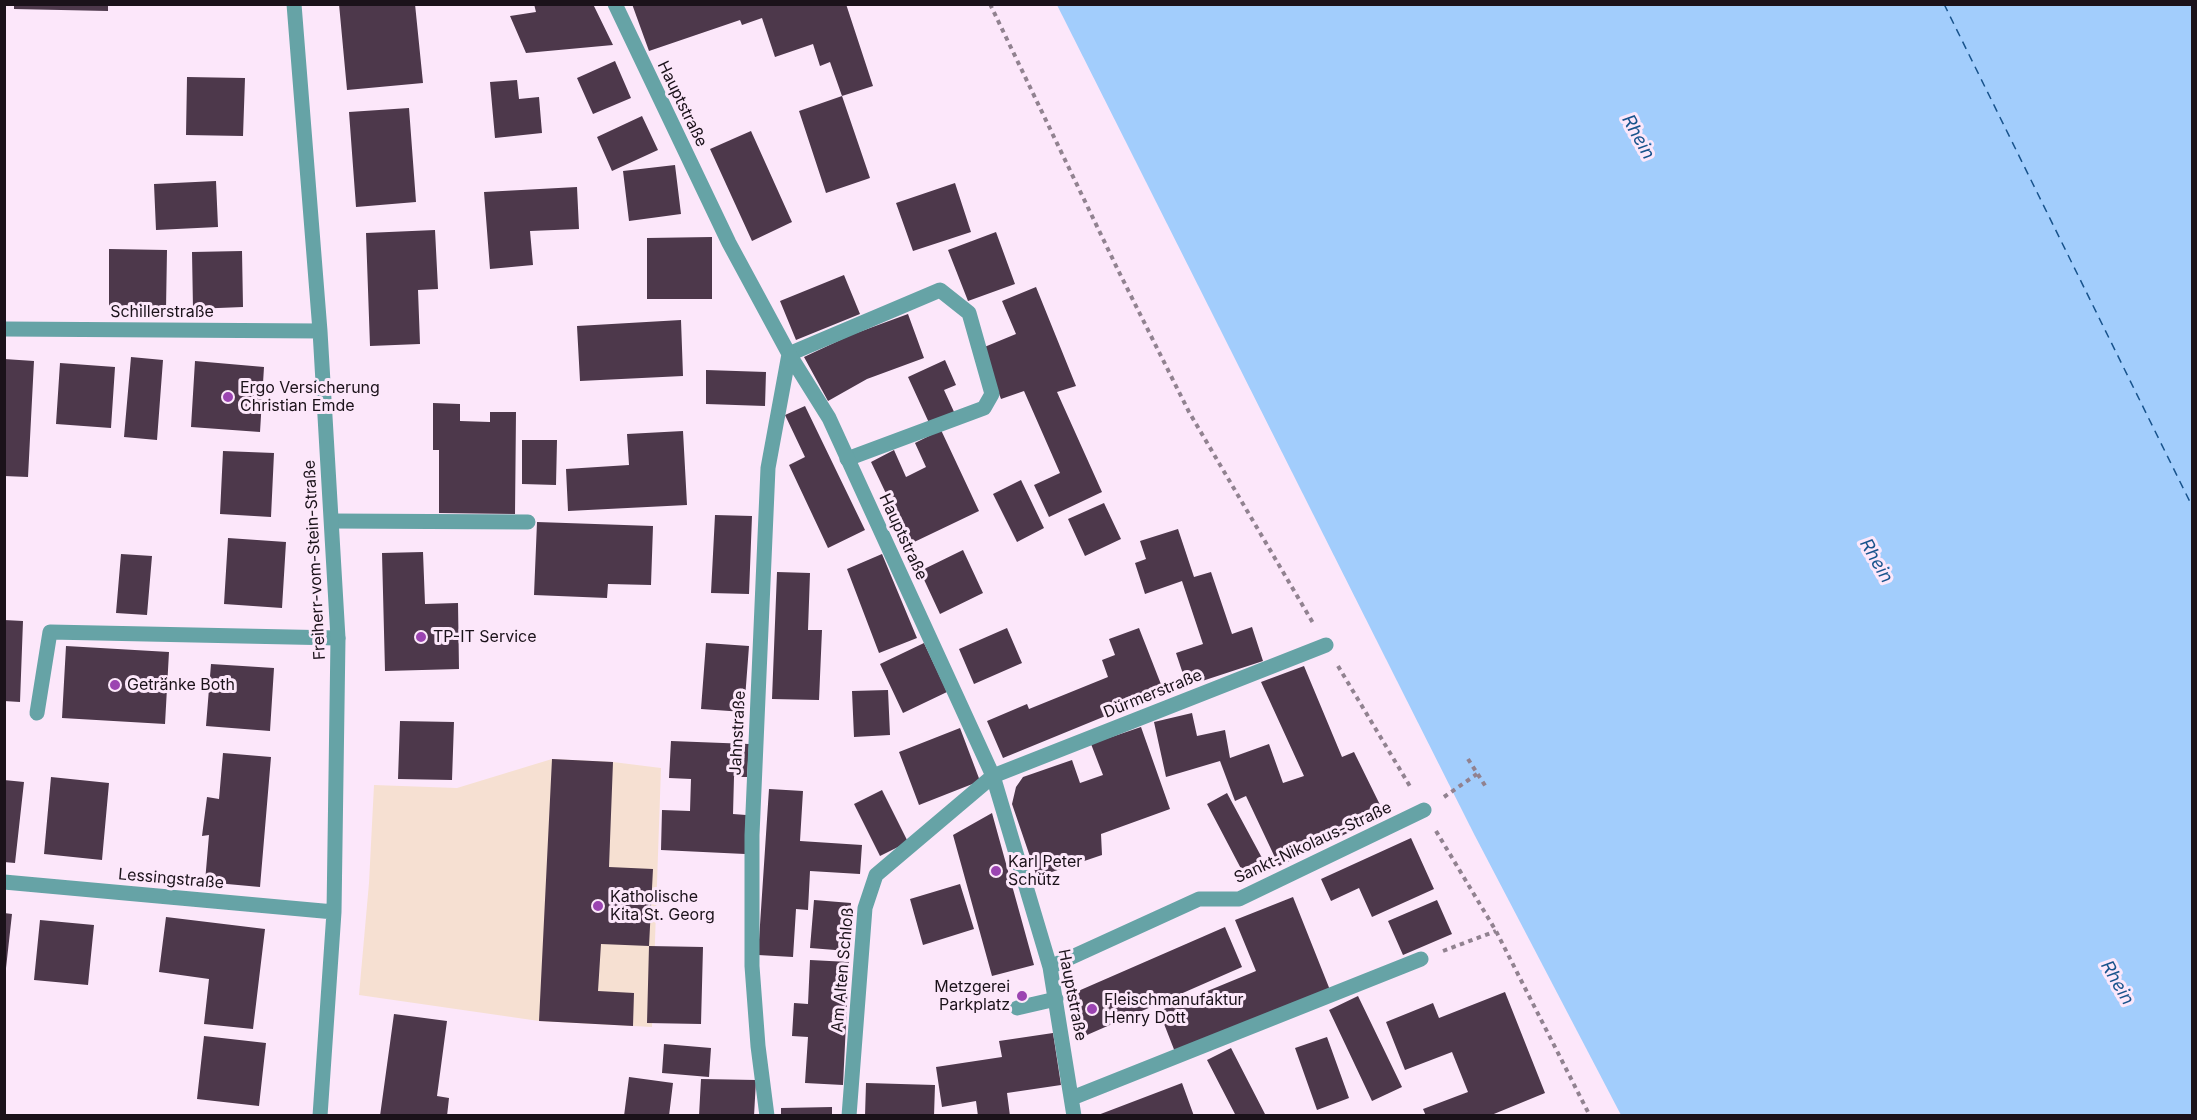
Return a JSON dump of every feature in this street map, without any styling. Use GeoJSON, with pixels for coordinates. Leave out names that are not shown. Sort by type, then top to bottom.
{"type":"FeatureCollection","features":[{"type":"Feature","properties":{"kind":"street","name":"Freiherr-vom-Stein-Straße"},"geometry":{"type":"LineString","coordinates":[[294,4],[320,331],[338,638],[334,912],[320,1116]]}},
{"type":"Feature","properties":{"kind":"street","name":"Hauptstraße"},"geometry":{"type":"LineString","coordinates":[[615,4],[729,243],[789,354],[829,418],[993,776],[1050,967],[1074,1116]]}},
{"type":"Feature","properties":{"kind":"street"},"geometry":{"type":"LineString","coordinates":[[789,354],[940,290],[969,313],[992,394],[984,408],[847,459]]}},
{"type":"Feature","properties":{"kind":"street","name":"Schillerstraße"},"geometry":{"type":"LineString","coordinates":[[4,329],[320,331]]}},
{"type":"Feature","properties":{"kind":"street","name":"Jahnstraße"},"geometry":{"type":"LineString","coordinates":[[767,1116],[758,1047],[752,966],[752,835],[768,468],[789,354]]}},
{"type":"Feature","properties":{"kind":"street"},"geometry":{"type":"LineString","coordinates":[[332,521],[528,522]]}},
{"type":"Feature","properties":{"kind":"street"},"geometry":{"type":"LineString","coordinates":[[37,713],[50,632],[338,638]]}},
{"type":"Feature","properties":{"kind":"street","name":"Dürmerstraße"},"geometry":{"type":"LineString","coordinates":[[993,776],[1326,645]]}},
{"type":"Feature","properties":{"kind":"street","name":"Am Alten Schloß"},"geometry":{"type":"LineString","coordinates":[[849,1116],[865,908],[876,875],[993,776]]}},
{"type":"Feature","properties":{"kind":"street","name":"Sankt-Nikolaus-Straße"},"geometry":{"type":"LineString","coordinates":[[1050,967],[1199,899],[1239,899],[1424,810]]}},
{"type":"Feature","properties":{"kind":"street","name":"Lessingstraße"},"geometry":{"type":"LineString","coordinates":[[4,882],[334,912]]}},
{"type":"Feature","properties":{"kind":"street"},"geometry":{"type":"LineString","coordinates":[[1072,1098],[1421,959]]}},
{"type":"Feature","properties":{"kind":"street"},"geometry":{"type":"LineString","coordinates":[[1017,1008],[1056,999]]}},
{"type":"Feature","properties":{"kind":"path"},"geometry":{"type":"LineString","coordinates":[[990,4],[1189,412],[1496,931],[1590,1116]]}},
{"type":"Feature","properties":{"kind":"path"},"geometry":{"type":"LineString","coordinates":[[1468,759],[1486,787]]}},
{"type":"Feature","properties":{"kind":"path"},"geometry":{"type":"LineString","coordinates":[[1424,810],[1478,774]]}},
{"type":"Feature","properties":{"kind":"path"},"geometry":{"type":"LineString","coordinates":[[1421,959],[1496,931]]}},
{"type":"Feature","properties":{"kind":"shaded area"},"geometry":{"type":"Polygon","coordinates":[[[552,759],[613,762],[661,768],[652,1027],[539,1021],[359,995],[369,883],[374,785],[457,788],[552,759]]]}},
{"type":"Feature","properties":{"kind":"water","name":"Rhein"},"geometry":{"type":"Polygon","coordinates":[[[1057,5],[2192,5],[2192,1115],[1621,1115],[1474,834],[1057,5]]]}},
{"type":"Feature","properties":{"kind":"building"},"geometry":{"type":"Polygon","coordinates":[[[14,4],[108,4],[108,11],[14,9],[14,4]]]}},
{"type":"Feature","properties":{"kind":"building"},"geometry":{"type":"Polygon","coordinates":[[[339,4],[415,4],[423,83],[347,90],[339,4]]]}},
{"type":"Feature","properties":{"kind":"building"},"geometry":{"type":"Polygon","coordinates":[[[534,4],[593,4],[613,45],[526,53],[510,16],[536,12],[534,4]]]}},
{"type":"Feature","properties":{"kind":"building"},"geometry":{"type":"Polygon","coordinates":[[[632,4],[846,4],[873,86],[842,96],[830,62],[820,66],[813,44],[775,57],[762,18],[742,25],[740,20],[649,51],[632,4]]]}},
{"type":"Feature","properties":{"kind":"building"},"geometry":{"type":"Polygon","coordinates":[[[615,61],[631,98],[593,114],[577,78],[615,61]]]}},
{"type":"Feature","properties":{"kind":"building"},"geometry":{"type":"Polygon","coordinates":[[[187,77],[245,78],[243,136],[186,135],[187,77]]]}},
{"type":"Feature","properties":{"kind":"building"},"geometry":{"type":"Polygon","coordinates":[[[517,80],[519,99],[539,97],[542,133],[495,138],[490,82],[517,80]]]}},
{"type":"Feature","properties":{"kind":"building"},"geometry":{"type":"Polygon","coordinates":[[[842,96],[870,178],[826,193],[799,111],[842,96]]]}},
{"type":"Feature","properties":{"kind":"building"},"geometry":{"type":"Polygon","coordinates":[[[409,108],[416,202],[356,207],[349,112],[409,108]]]}},
{"type":"Feature","properties":{"kind":"building"},"geometry":{"type":"Polygon","coordinates":[[[642,116],[658,150],[612,171],[597,137],[642,116]]]}},
{"type":"Feature","properties":{"kind":"building"},"geometry":{"type":"Polygon","coordinates":[[[751,131],[792,222],[752,241],[710,149],[751,131]]]}},
{"type":"Feature","properties":{"kind":"building"},"geometry":{"type":"Polygon","coordinates":[[[675,165],[681,214],[629,221],[623,171],[675,165]]]}},
{"type":"Feature","properties":{"kind":"building"},"geometry":{"type":"Polygon","coordinates":[[[216,181],[218,227],[156,230],[154,184],[216,181]]]}},
{"type":"Feature","properties":{"kind":"building"},"geometry":{"type":"Polygon","coordinates":[[[955,183],[971,232],[913,251],[896,203],[955,183]]]}},
{"type":"Feature","properties":{"kind":"building"},"geometry":{"type":"Polygon","coordinates":[[[577,187],[579,229],[530,231],[533,265],[490,269],[484,192],[577,187]]]}},
{"type":"Feature","properties":{"kind":"building"},"geometry":{"type":"Polygon","coordinates":[[[435,230],[438,289],[418,290],[420,344],[370,346],[366,233],[435,230]]]}},
{"type":"Feature","properties":{"kind":"building"},"geometry":{"type":"Polygon","coordinates":[[[996,232],[1015,284],[968,301],[948,250],[996,232]]]}},
{"type":"Feature","properties":{"kind":"building"},"geometry":{"type":"Polygon","coordinates":[[[712,237],[712,299],[647,299],[647,238],[712,237]]]}},
{"type":"Feature","properties":{"kind":"building"},"geometry":{"type":"Polygon","coordinates":[[[109,249],[167,250],[166,309],[109,309],[109,249]]]}},
{"type":"Feature","properties":{"kind":"building"},"geometry":{"type":"Polygon","coordinates":[[[242,251],[243,307],[193,309],[192,252],[242,251]]]}},
{"type":"Feature","properties":{"kind":"building"},"geometry":{"type":"Polygon","coordinates":[[[844,275],[860,314],[796,340],[780,301],[844,275]]]}},
{"type":"Feature","properties":{"kind":"building"},"geometry":{"type":"Polygon","coordinates":[[[1036,287],[1076,386],[1057,392],[1102,492],[1049,517],[1034,485],[1060,473],[1024,391],[1001,399],[982,348],[1016,334],[1002,301],[1036,287]]]}},
{"type":"Feature","properties":{"kind":"building"},"geometry":{"type":"Polygon","coordinates":[[[908,314],[924,358],[867,379],[828,401],[804,357],[851,335],[908,314]]]}},
{"type":"Feature","properties":{"kind":"building"},"geometry":{"type":"Polygon","coordinates":[[[681,320],[683,376],[580,381],[577,326],[681,320]]]}},
{"type":"Feature","properties":{"kind":"building"},"geometry":{"type":"Polygon","coordinates":[[[131,357],[163,360],[157,440],[124,437],[131,357]]]}},
{"type":"Feature","properties":{"kind":"building"},"geometry":{"type":"Polygon","coordinates":[[[4,359],[34,361],[28,477],[4,476],[4,359]]]}},
{"type":"Feature","properties":{"kind":"building"},"geometry":{"type":"Polygon","coordinates":[[[945,360],[956,385],[944,390],[955,414],[930,425],[908,377],[945,360]]]}},
{"type":"Feature","properties":{"kind":"building","name":"Ergo Versicherung Christian Emde"},"geometry":{"type":"Polygon","coordinates":[[[195,361],[264,367],[260,432],[191,427],[195,361]]]}},
{"type":"Feature","properties":{"kind":"building"},"geometry":{"type":"Polygon","coordinates":[[[60,363],[115,367],[111,428],[56,424],[60,363]]]}},
{"type":"Feature","properties":{"kind":"building"},"geometry":{"type":"Polygon","coordinates":[[[706,370],[766,372],[765,406],[706,404],[706,370]]]}},
{"type":"Feature","properties":{"kind":"building"},"geometry":{"type":"Polygon","coordinates":[[[433,403],[460,404],[460,421],[490,422],[490,412],[516,412],[515,514],[439,513],[439,450],[433,450],[433,403]]]}},
{"type":"Feature","properties":{"kind":"building"},"geometry":{"type":"Polygon","coordinates":[[[805,406],[865,530],[828,548],[789,465],[805,457],[785,415],[805,406]]]}},
{"type":"Feature","properties":{"kind":"building"},"geometry":{"type":"Polygon","coordinates":[[[941,430],[979,511],[910,544],[871,462],[894,450],[906,477],[926,467],[915,443],[941,430]]]}},
{"type":"Feature","properties":{"kind":"building"},"geometry":{"type":"Polygon","coordinates":[[[683,431],[687,505],[568,511],[566,469],[629,465],[627,434],[683,431]]]}},
{"type":"Feature","properties":{"kind":"building"},"geometry":{"type":"Polygon","coordinates":[[[522,440],[557,440],[556,485],[522,484],[522,440]]]}},
{"type":"Feature","properties":{"kind":"building"},"geometry":{"type":"Polygon","coordinates":[[[223,451],[274,453],[271,517],[220,514],[223,451]]]}},
{"type":"Feature","properties":{"kind":"building"},"geometry":{"type":"Polygon","coordinates":[[[1021,480],[1044,528],[1017,542],[993,494],[1021,480]]]}},
{"type":"Feature","properties":{"kind":"building"},"geometry":{"type":"Polygon","coordinates":[[[1104,503],[1121,539],[1085,556],[1068,519],[1104,503]]]}},
{"type":"Feature","properties":{"kind":"building"},"geometry":{"type":"Polygon","coordinates":[[[715,515],[752,516],[749,594],[711,593],[715,515]]]}},
{"type":"Feature","properties":{"kind":"building"},"geometry":{"type":"Polygon","coordinates":[[[537,522],[653,526],[651,585],[608,584],[607,598],[534,595],[537,522]]]}},
{"type":"Feature","properties":{"kind":"building"},"geometry":{"type":"Polygon","coordinates":[[[1178,529],[1194,577],[1211,572],[1232,634],[1252,627],[1263,661],[1187,686],[1176,653],[1203,644],[1182,581],[1145,594],[1135,563],[1146,559],[1140,541],[1178,529]]]}},
{"type":"Feature","properties":{"kind":"building"},"geometry":{"type":"Polygon","coordinates":[[[228,538],[286,542],[282,608],[224,604],[228,538]]]}},
{"type":"Feature","properties":{"kind":"building"},"geometry":{"type":"Polygon","coordinates":[[[963,550],[983,593],[940,614],[920,571],[963,550]]]}},
{"type":"Feature","properties":{"kind":"building","name":"TP-IT Service"},"geometry":{"type":"Polygon","coordinates":[[[423,552],[425,604],[458,603],[459,669],[385,671],[382,553],[423,552]]]}},
{"type":"Feature","properties":{"kind":"building"},"geometry":{"type":"Polygon","coordinates":[[[121,554],[152,556],[147,615],[116,613],[121,554]]]}},
{"type":"Feature","properties":{"kind":"building"},"geometry":{"type":"Polygon","coordinates":[[[882,554],[917,638],[879,653],[847,569],[882,554]]]}},
{"type":"Feature","properties":{"kind":"building"},"geometry":{"type":"Polygon","coordinates":[[[777,572],[810,573],[808,630],[822,630],[819,700],[772,699],[777,572]]]}},
{"type":"Feature","properties":{"kind":"building"},"geometry":{"type":"Polygon","coordinates":[[[4,620],[23,621],[20,702],[4,701],[4,620]]]}},
{"type":"Feature","properties":{"kind":"building"},"geometry":{"type":"Polygon","coordinates":[[[1007,628],[1022,663],[974,684],[959,649],[1007,628]]]}},
{"type":"Feature","properties":{"kind":"building"},"geometry":{"type":"Polygon","coordinates":[[[1139,628],[1164,692],[1003,758],[987,721],[1027,704],[1029,709],[1108,677],[1102,660],[1115,655],[1109,639],[1139,628]]]}},
{"type":"Feature","properties":{"kind":"building"},"geometry":{"type":"Polygon","coordinates":[[[706,643],[749,646],[744,712],[701,709],[706,643]]]}},
{"type":"Feature","properties":{"kind":"building"},"geometry":{"type":"Polygon","coordinates":[[[924,643],[947,692],[903,713],[880,664],[924,643]]]}},
{"type":"Feature","properties":{"kind":"building","name":"Getränke Both"},"geometry":{"type":"Polygon","coordinates":[[[66,646],[169,652],[165,724],[62,718],[66,646]]]}},
{"type":"Feature","properties":{"kind":"building"},"geometry":{"type":"Polygon","coordinates":[[[211,664],[274,668],[270,731],[206,726],[211,664]]]}},
{"type":"Feature","properties":{"kind":"building"},"geometry":{"type":"Polygon","coordinates":[[[1304,666],[1342,757],[1354,752],[1385,815],[1279,866],[1246,796],[1235,801],[1220,761],[1166,777],[1154,722],[1192,713],[1197,736],[1225,730],[1230,758],[1269,744],[1283,783],[1304,776],[1261,682],[1304,666]]]}},
{"type":"Feature","properties":{"kind":"building"},"geometry":{"type":"Polygon","coordinates":[[[888,690],[890,735],[854,737],[852,691],[888,690]]]}},
{"type":"Feature","properties":{"kind":"building"},"geometry":{"type":"Polygon","coordinates":[[[400,721],[454,722],[452,780],[398,779],[400,721]]]}},
{"type":"Feature","properties":{"kind":"building"},"geometry":{"type":"Polygon","coordinates":[[[1141,727],[1170,809],[1101,834],[1102,855],[1037,877],[1012,804],[1016,787],[1023,777],[1072,760],[1080,783],[1103,775],[1091,744],[1141,727]]]}},
{"type":"Feature","properties":{"kind":"building"},"geometry":{"type":"Polygon","coordinates":[[[960,728],[980,781],[919,805],[899,752],[960,728]]]}},
{"type":"Feature","properties":{"kind":"building"},"geometry":{"type":"Polygon","coordinates":[[[671,741],[749,744],[747,777],[734,777],[733,814],[746,815],[745,854],[661,850],[662,810],[690,811],[691,779],[669,778],[671,741]]]}},
{"type":"Feature","properties":{"kind":"building"},"geometry":{"type":"Polygon","coordinates":[[[223,753],[271,757],[260,887],[205,882],[209,835],[202,836],[207,797],[219,799],[223,753]]]}},
{"type":"Feature","properties":{"kind":"building","name":"Katholische Kita St. Georg"},"geometry":{"type":"Polygon","coordinates":[[[552,759],[613,762],[609,867],[653,869],[649,946],[601,944],[598,991],[634,993],[633,1026],[539,1021],[552,759]]]}},
{"type":"Feature","properties":{"kind":"building"},"geometry":{"type":"Polygon","coordinates":[[[51,777],[109,783],[102,860],[44,854],[51,777]]]}},
{"type":"Feature","properties":{"kind":"building"},"geometry":{"type":"Polygon","coordinates":[[[4,780],[24,782],[15,863],[4,862],[4,780]]]}},
{"type":"Feature","properties":{"kind":"building"},"geometry":{"type":"Polygon","coordinates":[[[769,789],[803,791],[800,841],[862,845],[860,874],[810,871],[808,910],[796,909],[793,957],[758,955],[769,789]]]}},
{"type":"Feature","properties":{"kind":"building"},"geometry":{"type":"Polygon","coordinates":[[[882,790],[908,842],[880,856],[854,804],[882,790]]]}},
{"type":"Feature","properties":{"kind":"building"},"geometry":{"type":"Polygon","coordinates":[[[1227,793],[1268,869],[1247,880],[1207,804],[1227,793]]]}},
{"type":"Feature","properties":{"kind":"building"},"geometry":{"type":"Polygon","coordinates":[[[992,813],[1034,965],[992,976],[953,835],[992,813]]]}},
{"type":"Feature","properties":{"kind":"building"},"geometry":{"type":"Polygon","coordinates":[[[1411,838],[1434,889],[1372,917],[1359,888],[1331,901],[1321,879],[1411,838]]]}},
{"type":"Feature","properties":{"kind":"building"},"geometry":{"type":"Polygon","coordinates":[[[960,884],[974,929],[923,945],[910,899],[960,884]]]}},
{"type":"Feature","properties":{"kind":"building"},"geometry":{"type":"Polygon","coordinates":[[[1293,897],[1330,990],[1175,1052],[1159,1011],[1256,971],[1235,920],[1293,897]]]}},
{"type":"Feature","properties":{"kind":"building"},"geometry":{"type":"Polygon","coordinates":[[[814,900],[851,903],[848,951],[810,948],[814,900]]]}},
{"type":"Feature","properties":{"kind":"building"},"geometry":{"type":"Polygon","coordinates":[[[1437,900],[1452,934],[1403,955],[1388,921],[1437,900]]]}},
{"type":"Feature","properties":{"kind":"building"},"geometry":{"type":"Polygon","coordinates":[[[4,913],[12,914],[6,968],[4,968],[4,913]]]}},
{"type":"Feature","properties":{"kind":"building"},"geometry":{"type":"Polygon","coordinates":[[[166,917],[265,929],[253,1029],[204,1024],[209,979],[159,972],[166,917]]]}},
{"type":"Feature","properties":{"kind":"building"},"geometry":{"type":"Polygon","coordinates":[[[40,920],[94,925],[88,985],[34,980],[40,920]]]}},
{"type":"Feature","properties":{"kind":"building"},"geometry":{"type":"Polygon","coordinates":[[[1225,927],[1242,967],[1087,1035],[1069,995],[1225,927]]]}},
{"type":"Feature","properties":{"kind":"building"},"geometry":{"type":"Polygon","coordinates":[[[649,946],[703,947],[701,1024],[647,1023],[649,946]]]}},
{"type":"Feature","properties":{"kind":"building"},"geometry":{"type":"Polygon","coordinates":[[[810,960],[849,962],[843,1085],[805,1083],[808,1037],[792,1036],[794,1003],[808,1004],[810,960]]]}},
{"type":"Feature","properties":{"kind":"building"},"geometry":{"type":"Polygon","coordinates":[[[1505,992],[1545,1093],[1489,1116],[1426,1116],[1423,1109],[1468,1092],[1452,1052],[1405,1070],[1386,1022],[1433,1003],[1439,1018],[1505,992]]]}},
{"type":"Feature","properties":{"kind":"building"},"geometry":{"type":"Polygon","coordinates":[[[1358,996],[1402,1087],[1372,1101],[1329,1010],[1358,996]]]}},
{"type":"Feature","properties":{"kind":"building"},"geometry":{"type":"Polygon","coordinates":[[[394,1014],[447,1021],[437,1096],[449,1098],[447,1116],[380,1116],[394,1014]]]}},
{"type":"Feature","properties":{"kind":"building"},"geometry":{"type":"Polygon","coordinates":[[[1053,1033],[1061,1085],[1007,1093],[1010,1116],[978,1116],[976,1101],[942,1107],[936,1067],[1002,1057],[999,1041],[1053,1033]]]}},
{"type":"Feature","properties":{"kind":"building"},"geometry":{"type":"Polygon","coordinates":[[[204,1036],[266,1043],[259,1106],[197,1099],[204,1036]]]}},
{"type":"Feature","properties":{"kind":"building"},"geometry":{"type":"Polygon","coordinates":[[[1327,1037],[1349,1098],[1317,1110],[1295,1048],[1327,1037]]]}},
{"type":"Feature","properties":{"kind":"building"},"geometry":{"type":"Polygon","coordinates":[[[664,1044],[711,1048],[709,1077],[662,1073],[664,1044]]]}},
{"type":"Feature","properties":{"kind":"building"},"geometry":{"type":"Polygon","coordinates":[[[1231,1048],[1266,1116],[1236,1116],[1207,1060],[1231,1048]]]}},
{"type":"Feature","properties":{"kind":"building"},"geometry":{"type":"Polygon","coordinates":[[[629,1077],[673,1083],[669,1116],[624,1116],[629,1077]]]}},
{"type":"Feature","properties":{"kind":"building"},"geometry":{"type":"Polygon","coordinates":[[[701,1079],[756,1080],[754,1116],[699,1116],[701,1079]]]}},
{"type":"Feature","properties":{"kind":"building"},"geometry":{"type":"Polygon","coordinates":[[[866,1083],[935,1085],[934,1116],[865,1116],[866,1083]]]}},
{"type":"Feature","properties":{"kind":"building"},"geometry":{"type":"Polygon","coordinates":[[[1182,1083],[1194,1116],[1098,1116],[1098,1115],[1182,1083]]]}},
{"type":"Feature","properties":{"kind":"building"},"geometry":{"type":"Polygon","coordinates":[[[832,1107],[832,1116],[781,1116],[781,1108],[832,1107]]]}},
{"type":"Feature","properties":{"kind":"ferry route"},"geometry":{"type":"LineString","coordinates":[[1944,4],[2192,506]]}},
{"type":"Feature","properties":{"kind":"place","name":"Ergo Versicherung Christian Emde"},"geometry":{"type":"Point","coordinates":[228,397]}},
{"type":"Feature","properties":{"kind":"place","name":"TP-IT Service"},"geometry":{"type":"Point","coordinates":[421,637]}},
{"type":"Feature","properties":{"kind":"place","name":"Getränke Both"},"geometry":{"type":"Point","coordinates":[115,685]}},
{"type":"Feature","properties":{"kind":"place","name":"Karl Peter Schütz"},"geometry":{"type":"Point","coordinates":[996,871]}},
{"type":"Feature","properties":{"kind":"place","name":"Katholische Kita St. Georg"},"geometry":{"type":"Point","coordinates":[598,906]}},
{"type":"Feature","properties":{"kind":"place","name":"Metzgerei Parkplatz"},"geometry":{"type":"Point","coordinates":[1022,996]}},
{"type":"Feature","properties":{"kind":"place","name":"Fleischmanufaktur Henry Dott"},"geometry":{"type":"Point","coordinates":[1092,1009]}}]}
